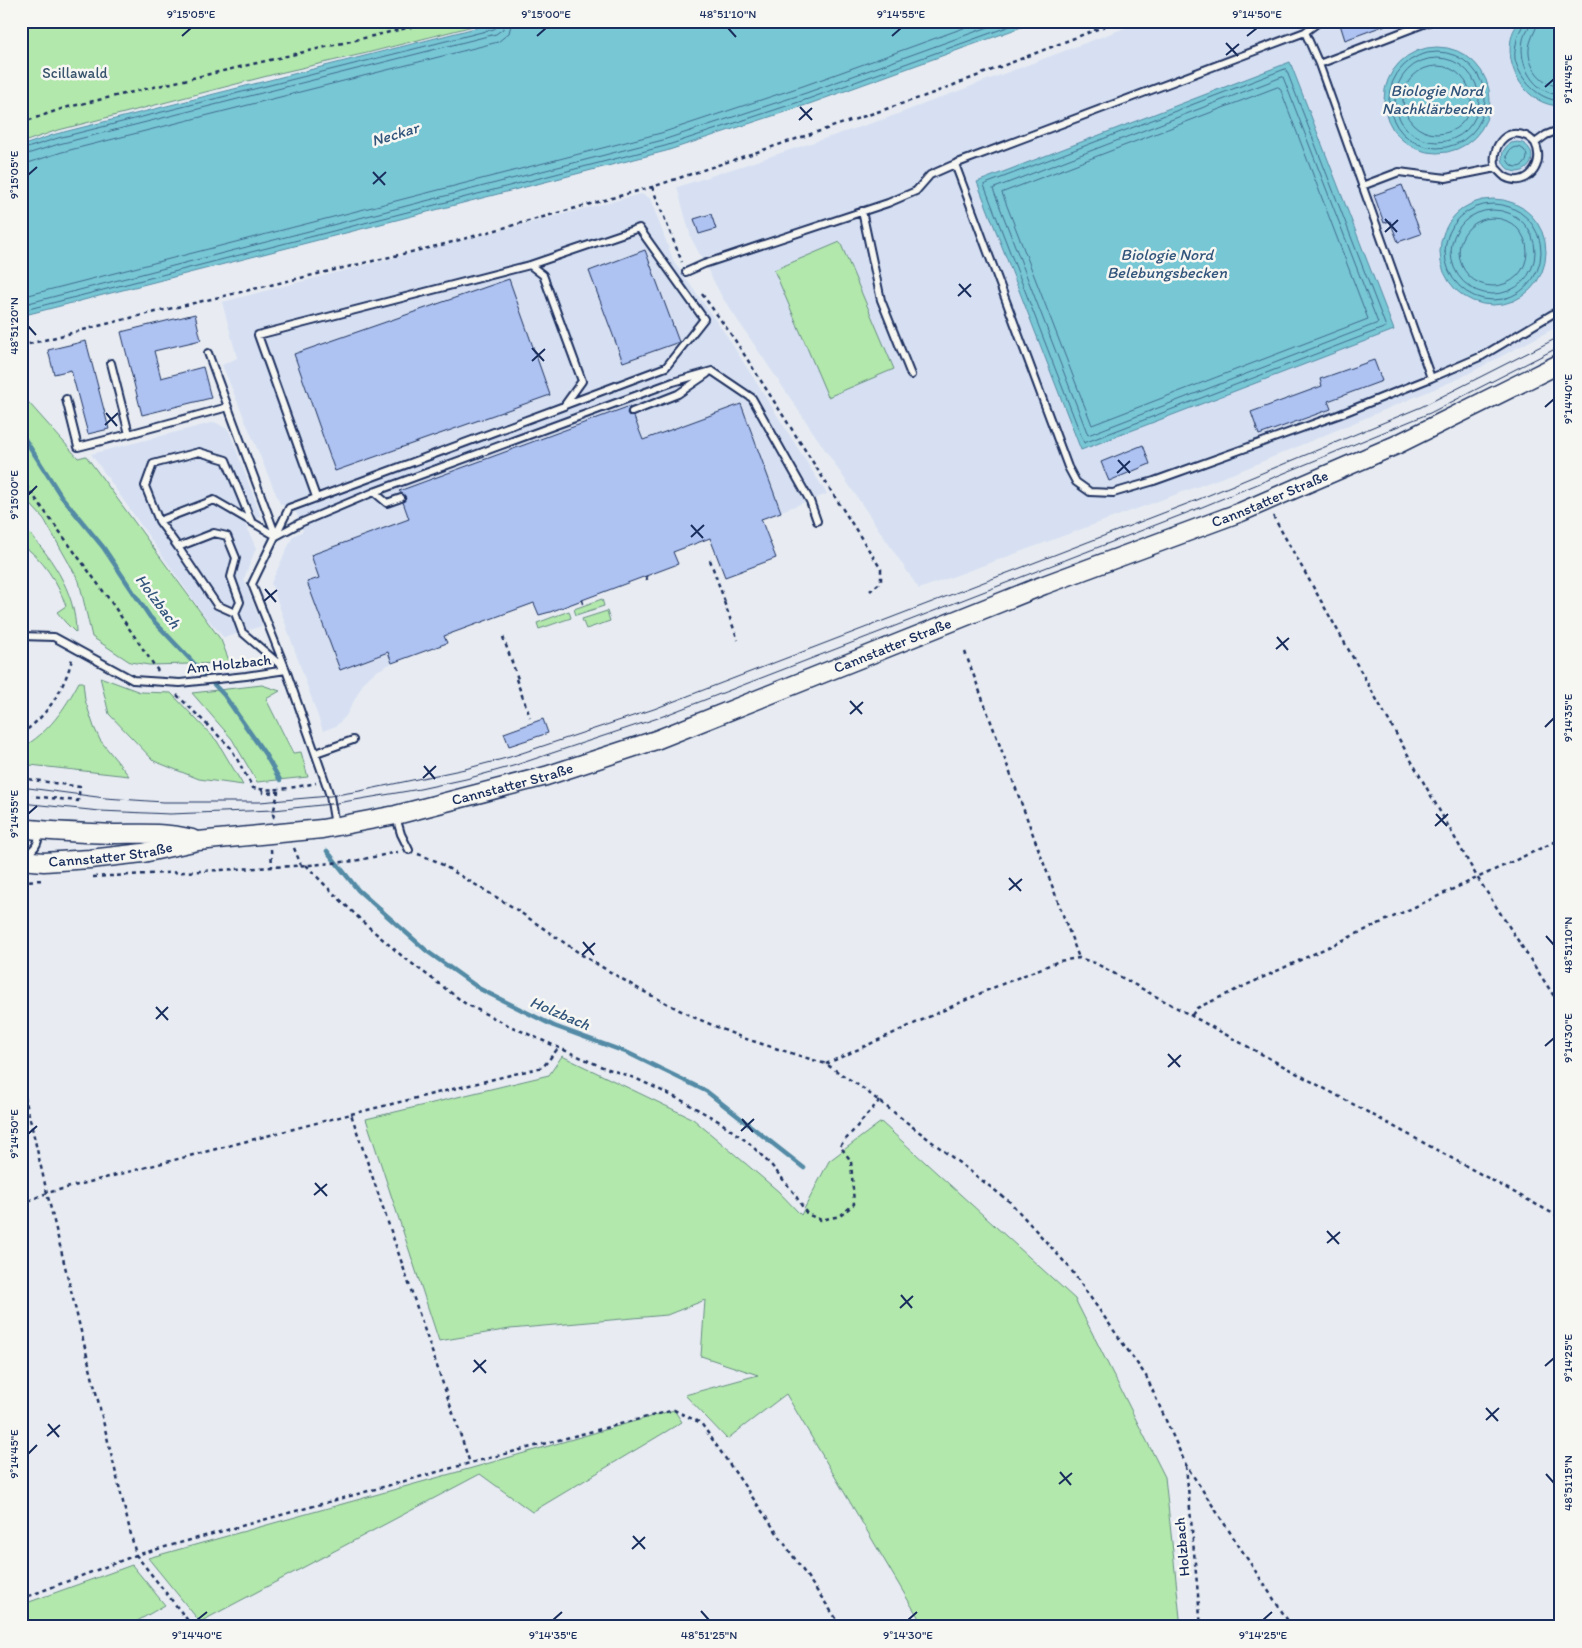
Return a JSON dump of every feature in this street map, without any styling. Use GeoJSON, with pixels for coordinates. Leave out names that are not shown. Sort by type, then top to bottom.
{"type":"FeatureCollection","features":[{"type":"Feature","properties":{"kind":"main road","name":"Cannstatter Straße"},"geometry":{"type":"LineString","coordinates":[[21,860],[44,862],[134,854],[198,841],[286,834],[396,815],[546,776],[656,740],[1044,585],[1264,502],[1396,445],[1561,364]]}},
{"type":"Feature","properties":{"kind":"main road","name":"Cannstatter Straße"},"geometry":{"type":"LineString","coordinates":[[30,829],[174,834],[198,841]]}},
{"type":"Feature","properties":{"kind":"lane"},"geometry":{"type":"LineString","coordinates":[[686,272],[704,264],[916,191],[930,175],[955,164],[1305,32],[1320,21]]}},
{"type":"Feature","properties":{"kind":"lane"},"geometry":{"type":"LineString","coordinates":[[1319,64],[1431,21]]}},
{"type":"Feature","properties":{"kind":"lane"},"geometry":{"type":"LineString","coordinates":[[1305,32],[1319,64],[1431,378]]}},
{"type":"Feature","properties":{"kind":"lane"},"geometry":{"type":"LineString","coordinates":[[1535,144],[1546,135],[1561,129]]}},
{"type":"Feature","properties":{"kind":"lane"},"geometry":{"type":"LineString","coordinates":[[1514,134],[1526,136],[1538,149],[1539,161],[1536,170],[1529,176],[1518,180],[1505,177],[1496,168],[1493,160],[1496,146],[1504,137],[1514,134]]}},
{"type":"Feature","properties":{"kind":"lane"},"geometry":{"type":"LineString","coordinates":[[955,164],[1068,467],[1076,482],[1090,492],[1113,493],[1154,481],[1338,415],[1482,356],[1561,309]]}},
{"type":"Feature","properties":{"kind":"lane"},"geometry":{"type":"LineString","coordinates":[[1362,186],[1399,172],[1446,178],[1496,168]]}},
{"type":"Feature","properties":{"kind":"lane"},"geometry":{"type":"LineString","coordinates":[[862,211],[881,300],[911,375]]}},
{"type":"Feature","properties":{"kind":"lane"},"geometry":{"type":"LineString","coordinates":[[286,670],[252,584],[289,508],[666,367],[704,319],[638,228],[530,265],[258,335],[316,497]]}},
{"type":"Feature","properties":{"kind":"lane"},"geometry":{"type":"LineString","coordinates":[[530,265],[543,275],[582,381],[564,406]]}},
{"type":"Feature","properties":{"kind":"lane"},"geometry":{"type":"LineString","coordinates":[[208,353],[276,536]]}},
{"type":"Feature","properties":{"kind":"lane"},"geometry":{"type":"LineString","coordinates":[[111,364],[129,434]]}},
{"type":"Feature","properties":{"kind":"lane"},"geometry":{"type":"LineString","coordinates":[[276,536],[300,523],[374,492],[673,382],[712,371],[752,398],[810,500],[818,520]]}},
{"type":"Feature","properties":{"kind":"lane"},"geometry":{"type":"LineString","coordinates":[[632,412],[678,394],[712,371]]}},
{"type":"Feature","properties":{"kind":"lane"},"geometry":{"type":"LineString","coordinates":[[66,399],[78,447],[228,407]]}},
{"type":"Feature","properties":{"kind":"lane"},"geometry":{"type":"LineString","coordinates":[[235,613],[217,605],[159,521],[145,486],[153,464],[199,452],[226,460],[251,521]]}},
{"type":"Feature","properties":{"kind":"lane"},"geometry":{"type":"LineString","coordinates":[[374,492],[387,503],[402,498]]}},
{"type":"Feature","properties":{"kind":"lane"},"geometry":{"type":"LineString","coordinates":[[159,521],[214,500],[276,536]]}},
{"type":"Feature","properties":{"kind":"lane"},"geometry":{"type":"LineString","coordinates":[[178,547],[214,533],[227,536],[236,558],[231,577],[240,602],[235,613],[242,632],[286,670]]}},
{"type":"Feature","properties":{"kind":"lane","name":"Am Holzbach"},"geometry":{"type":"LineString","coordinates":[[21,636],[54,637],[104,666],[133,680],[166,683],[246,676],[286,670],[330,796],[335,826]]}},
{"type":"Feature","properties":{"kind":"lane"},"geometry":{"type":"LineString","coordinates":[[316,754],[353,740]]}},
{"type":"Feature","properties":{"kind":"lane"},"geometry":{"type":"LineString","coordinates":[[396,815],[400,834],[409,850]]}},
{"type":"Feature","properties":{"kind":"lane"},"geometry":{"type":"LineString","coordinates":[[21,856],[36,848],[39,840],[30,829]]}},
{"type":"Feature","properties":{"kind":"path"},"geometry":{"type":"LineString","coordinates":[[21,123],[64,108],[437,21]]}},
{"type":"Feature","properties":{"kind":"path"},"geometry":{"type":"LineString","coordinates":[[21,346],[126,319],[445,244],[652,187],[928,94],[1118,21]]}},
{"type":"Feature","properties":{"kind":"path"},"geometry":{"type":"LineString","coordinates":[[652,187],[686,272]]}},
{"type":"Feature","properties":{"kind":"path"},"geometry":{"type":"LineString","coordinates":[[701,294],[733,338],[881,569],[880,582],[870,591]]}},
{"type":"Feature","properties":{"kind":"path"},"geometry":{"type":"LineString","coordinates":[[21,479],[109,599],[166,683],[231,748],[253,788],[263,790],[297,787],[325,781]]}},
{"type":"Feature","properties":{"kind":"path"},"geometry":{"type":"LineString","coordinates":[[1264,502],[1477,877],[1561,1007]]}},
{"type":"Feature","properties":{"kind":"path"},"geometry":{"type":"LineString","coordinates":[[710,560],[738,640]]}},
{"type":"Feature","properties":{"kind":"path"},"geometry":{"type":"LineString","coordinates":[[646,576],[648,583]]}},
{"type":"Feature","properties":{"kind":"path"},"geometry":{"type":"LineString","coordinates":[[582,600],[584,607]]}},
{"type":"Feature","properties":{"kind":"path"},"geometry":{"type":"LineString","coordinates":[[502,637],[530,717]]}},
{"type":"Feature","properties":{"kind":"path"},"geometry":{"type":"LineString","coordinates":[[21,734],[32,727],[56,698],[64,683],[74,648]]}},
{"type":"Feature","properties":{"kind":"path"},"geometry":{"type":"LineString","coordinates":[[965,652],[1079,958]]}},
{"type":"Feature","properties":{"kind":"path"},"geometry":{"type":"LineString","coordinates":[[21,778],[80,787],[78,801],[32,796]]}},
{"type":"Feature","properties":{"kind":"path"},"geometry":{"type":"LineString","coordinates":[[1192,1015],[1197,1008],[1561,839]]}},
{"type":"Feature","properties":{"kind":"path"},"geometry":{"type":"LineString","coordinates":[[294,846],[301,865]]}},
{"type":"Feature","properties":{"kind":"path"},"geometry":{"type":"LineString","coordinates":[[272,867],[270,849],[279,848]]}},
{"type":"Feature","properties":{"kind":"path"},"geometry":{"type":"LineString","coordinates":[[87,877],[308,865],[354,861],[409,850],[436,861],[511,906],[585,957],[638,989],[691,1016],[743,1038],[826,1064],[879,1101],[1010,1202],[1069,1267],[1146,1376],[1186,1465],[1292,1627]]}},
{"type":"Feature","properties":{"kind":"path"},"geometry":{"type":"LineString","coordinates":[[308,865],[323,883],[364,923],[402,956],[466,1004],[600,1066],[637,1079],[681,1100],[720,1122],[749,1143],[772,1166],[794,1193],[807,1214],[821,1220],[840,1216],[854,1204],[851,1161],[840,1146],[879,1101]]}},
{"type":"Feature","properties":{"kind":"path"},"geometry":{"type":"LineString","coordinates":[[21,881],[50,880]]}},
{"type":"Feature","properties":{"kind":"path"},"geometry":{"type":"LineString","coordinates":[[826,1064],[990,989],[1059,961],[1079,958],[1095,963],[1192,1015],[1561,1218]]}},
{"type":"Feature","properties":{"kind":"path"},"geometry":{"type":"LineString","coordinates":[[21,1204],[47,1193],[543,1066],[559,1046]]}},
{"type":"Feature","properties":{"kind":"path"},"geometry":{"type":"LineString","coordinates":[[21,1080],[136,1555],[193,1627]]}},
{"type":"Feature","properties":{"kind":"path"},"geometry":{"type":"LineString","coordinates":[[351,1114],[470,1464]]}},
{"type":"Feature","properties":{"kind":"path"},"geometry":{"type":"LineString","coordinates":[[21,1599],[136,1555],[674,1410],[701,1423],[842,1627]]}},
{"type":"Feature","properties":{"kind":"path","name":"Holzbach"},"geometry":{"type":"LineString","coordinates":[[1186,1465],[1201,1627]]}},
{"type":"Feature","properties":{"kind":"shaded area"},"geometry":{"type":"Polygon","coordinates":[[[1143,21],[1561,21],[1561,325],[1458,379],[1240,471],[919,589],[722,297],[691,238],[677,187],[887,118],[1143,21]]]}},
{"type":"Feature","properties":{"kind":"shaded area"},"geometry":{"type":"Polygon","coordinates":[[[641,194],[650,198],[674,262],[727,336],[827,494],[673,552],[678,564],[550,612],[545,599],[445,636],[447,643],[392,663],[375,672],[364,682],[346,716],[336,726],[323,731],[271,583],[293,536],[303,531],[297,514],[280,504],[222,365],[237,358],[222,302],[641,194]]]}},
{"type":"Feature","properties":{"kind":"shaded area"},"geometry":{"type":"Polygon","coordinates":[[[215,422],[229,430],[261,516],[245,523],[256,548],[244,579],[262,626],[224,638],[203,614],[91,454],[215,422]]]}},
{"type":"Feature","properties":{"kind":"shaded area"},"geometry":{"type":"Polygon","coordinates":[[[21,501],[31,517],[21,526],[21,501]]]}},
{"type":"Feature","properties":{"kind":"green space","name":"Scillawald"},"geometry":{"type":"Polygon","coordinates":[[[21,21],[493,21],[275,74],[55,131],[21,143],[21,21]]]}},
{"type":"Feature","properties":{"kind":"green space"},"geometry":{"type":"Polygon","coordinates":[[[840,242],[894,369],[828,397],[774,270],[840,242]]]}},
{"type":"Feature","properties":{"kind":"green space"},"geometry":{"type":"Polygon","coordinates":[[[21,394],[78,458],[86,456],[221,640],[230,663],[149,665],[130,662],[92,637],[79,581],[44,519],[21,494],[21,394]]]}},
{"type":"Feature","properties":{"kind":"green space"},"geometry":{"type":"Polygon","coordinates":[[[21,524],[51,560],[59,574],[71,602],[75,617],[76,633],[57,612],[66,606],[54,579],[36,556],[21,544],[21,524]]]}},
{"type":"Feature","properties":{"kind":"green space"},"geometry":{"type":"Polygon","coordinates":[[[602,599],[604,606],[576,615],[574,609],[602,599]]]}},
{"type":"Feature","properties":{"kind":"green space"},"geometry":{"type":"Polygon","coordinates":[[[569,611],[571,618],[539,629],[537,623],[569,611]]]}},
{"type":"Feature","properties":{"kind":"green space"},"geometry":{"type":"Polygon","coordinates":[[[607,611],[610,621],[586,629],[582,619],[607,611]]]}},
{"type":"Feature","properties":{"kind":"green space"},"geometry":{"type":"Polygon","coordinates":[[[100,677],[140,692],[171,693],[217,741],[243,785],[199,779],[154,761],[109,714],[100,677]]]}},
{"type":"Feature","properties":{"kind":"green space"},"geometry":{"type":"Polygon","coordinates":[[[79,682],[83,682],[85,700],[100,740],[129,776],[21,764],[21,748],[48,727],[68,701],[79,682]]]}},
{"type":"Feature","properties":{"kind":"green space"},"geometry":{"type":"Polygon","coordinates":[[[262,685],[280,691],[266,699],[293,753],[301,752],[308,777],[257,782],[232,739],[192,693],[262,685]]]}},
{"type":"Feature","properties":{"kind":"green space"},"geometry":{"type":"Polygon","coordinates":[[[562,1056],[693,1119],[778,1191],[801,1215],[829,1161],[881,1122],[1075,1299],[1165,1477],[1181,1627],[924,1627],[786,1394],[727,1439],[685,1395],[758,1375],[701,1356],[705,1300],[667,1315],[510,1329],[439,1341],[366,1119],[549,1075],[562,1056]]]}},
{"type":"Feature","properties":{"kind":"green space"},"geometry":{"type":"Polygon","coordinates":[[[674,1410],[682,1422],[532,1512],[480,1474],[200,1622],[148,1558],[472,1468],[674,1410]]]}},
{"type":"Feature","properties":{"kind":"green space"},"geometry":{"type":"Polygon","coordinates":[[[132,1565],[165,1605],[127,1627],[21,1627],[21,1605],[132,1565]]]}},
{"type":"Feature","properties":{"kind":"water","name":"Neckar"},"geometry":{"type":"Polygon","coordinates":[[[503,21],[1038,21],[809,104],[666,151],[21,316],[21,146],[56,134],[503,21]]]}},
{"type":"Feature","properties":{"kind":"water","name":"Biologie Nord Nachklärbecken"},"geometry":{"type":"Polygon","coordinates":[[[1520,21],[1561,21],[1561,106],[1548,104],[1537,99],[1528,92],[1514,72],[1510,47],[1513,33],[1520,21]]]}},
{"type":"Feature","properties":{"kind":"water","name":"Biologie Nord Nachklärbecken"},"geometry":{"type":"Polygon","coordinates":[[[1437,47],[1457,51],[1475,62],[1486,80],[1490,100],[1486,120],[1475,138],[1457,149],[1437,153],[1417,149],[1399,138],[1388,120],[1384,100],[1388,80],[1399,62],[1417,51],[1437,47]]]}},
{"type":"Feature","properties":{"kind":"water","name":"Biologie Nord Belebungsbecken"},"geometry":{"type":"Polygon","coordinates":[[[1290,62],[1394,330],[1081,450],[977,182],[1290,62]]]}},
{"type":"Feature","properties":{"kind":"water"},"geometry":{"type":"Polygon","coordinates":[[[1517,142],[1528,146],[1532,157],[1528,168],[1517,172],[1506,168],[1502,157],[1506,146],[1517,142]]]}},
{"type":"Feature","properties":{"kind":"water"},"geometry":{"type":"Polygon","coordinates":[[[1493,199],[1513,203],[1531,214],[1542,232],[1546,252],[1542,272],[1531,290],[1513,301],[1493,305],[1473,301],[1455,290],[1444,272],[1440,252],[1444,232],[1455,214],[1473,203],[1493,199]]]}},
{"type":"Feature","properties":{"kind":"building"},"geometry":{"type":"Polygon","coordinates":[[[1339,21],[1391,21],[1391,23],[1345,40],[1339,21]]]}},
{"type":"Feature","properties":{"kind":"building"},"geometry":{"type":"Polygon","coordinates":[[[1402,185],[1421,234],[1398,242],[1390,221],[1384,223],[1374,195],[1402,185]]]}},
{"type":"Feature","properties":{"kind":"building"},"geometry":{"type":"Polygon","coordinates":[[[711,214],[716,229],[699,234],[694,219],[711,214]]]}},
{"type":"Feature","properties":{"kind":"building"},"geometry":{"type":"Polygon","coordinates":[[[645,250],[679,342],[623,362],[589,271],[645,250]]]}},
{"type":"Feature","properties":{"kind":"building"},"geometry":{"type":"Polygon","coordinates":[[[509,279],[550,395],[335,471],[294,354],[509,279]]]}},
{"type":"Feature","properties":{"kind":"building"},"geometry":{"type":"Polygon","coordinates":[[[195,314],[201,340],[154,351],[161,378],[203,367],[211,398],[142,415],[121,332],[195,314]]]}},
{"type":"Feature","properties":{"kind":"building"},"geometry":{"type":"Polygon","coordinates":[[[86,341],[109,429],[88,434],[71,370],[54,374],[48,350],[86,341]]]}},
{"type":"Feature","properties":{"kind":"building"},"geometry":{"type":"Polygon","coordinates":[[[1374,360],[1382,381],[1328,401],[1331,409],[1259,435],[1251,412],[1322,386],[1320,379],[1374,360]]]}},
{"type":"Feature","properties":{"kind":"building"},"geometry":{"type":"Polygon","coordinates":[[[741,404],[781,512],[761,519],[776,558],[725,577],[710,538],[673,552],[678,564],[550,612],[539,615],[534,603],[444,636],[447,643],[392,663],[388,652],[340,670],[307,582],[319,578],[311,555],[409,519],[403,502],[406,499],[405,496],[399,491],[630,406],[627,413],[629,416],[634,417],[643,440],[741,404]]]}},
{"type":"Feature","properties":{"kind":"building"},"geometry":{"type":"Polygon","coordinates":[[[1143,445],[1150,464],[1109,481],[1101,462],[1143,445]]]}},
{"type":"Feature","properties":{"kind":"building"},"geometry":{"type":"Polygon","coordinates":[[[543,719],[548,733],[509,746],[504,733],[543,719]]]}},
{"type":"Feature","properties":{"kind":"waterway","name":"Holzbach"},"geometry":{"type":"LineString","coordinates":[[21,433],[61,496],[103,547],[150,617],[224,695],[265,754],[280,780]]}},
{"type":"Feature","properties":{"kind":"waterway","name":"Holzbach"},"geometry":{"type":"LineString","coordinates":[[327,851],[358,890],[428,952],[480,989],[554,1026],[628,1053],[706,1091],[804,1168]]}},
{"type":"Feature","properties":{"kind":"tram line"},"geometry":{"type":"LineString","coordinates":[[21,787],[105,798],[163,802],[260,802],[330,796],[360,791],[465,769],[510,757],[654,709],[1197,500],[1421,407],[1561,336]]}},
{"type":"Feature","properties":{"kind":"tram line"},"geometry":{"type":"LineString","coordinates":[[21,803],[100,811],[170,814],[274,810],[331,804],[420,789],[513,766],[658,718],[1202,507],[1430,413],[1561,346]]}}]}
